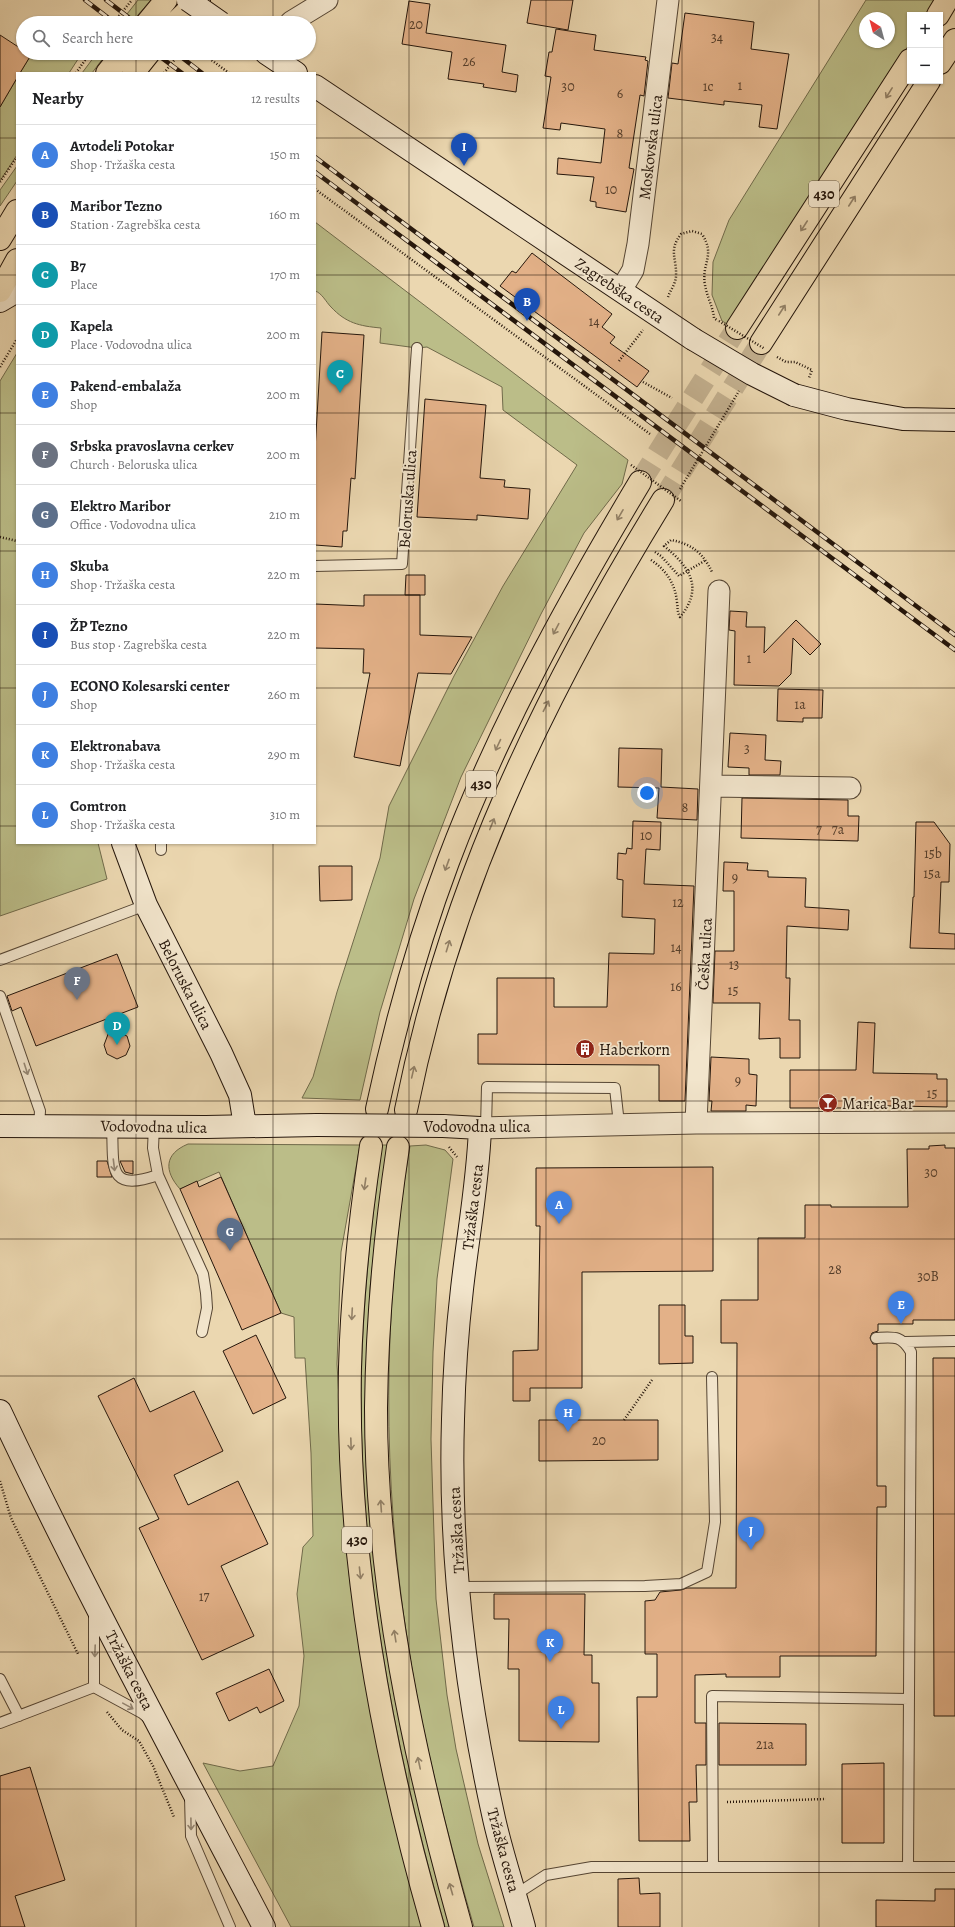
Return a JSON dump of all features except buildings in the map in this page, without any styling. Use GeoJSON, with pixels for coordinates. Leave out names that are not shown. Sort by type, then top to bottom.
{"type":"FeatureCollection","features":[{"type":"Feature","properties":{"kind":"main road"},"geometry":{"type":"LineString","coordinates":[[152,16],[166,0]]}},
{"type":"Feature","properties":{"kind":"main road"},"geometry":{"type":"LineString","coordinates":[[182,16],[199,0]]}},
{"type":"Feature","properties":{"kind":"main road"},"geometry":{"type":"LineString","coordinates":[[940,12],[947,0]]}},
{"type":"Feature","properties":{"kind":"main road"},"geometry":{"type":"LineString","coordinates":[[943,59],[955,40]]}},
{"type":"Feature","properties":{"kind":"main road"},"geometry":{"type":"LineString","coordinates":[[108,72],[117,60]]}},
{"type":"Feature","properties":{"kind":"main road"},"geometry":{"type":"LineString","coordinates":[[134,72],[143,60]]}},
{"type":"Feature","properties":{"kind":"main road","name":"430"},"geometry":{"type":"LineString","coordinates":[[728,325],[907,64]]}},
{"type":"Feature","properties":{"kind":"main road","name":"430"},"geometry":{"type":"LineString","coordinates":[[767,351],[927,84]]}},
{"type":"Feature","properties":{"kind":"main road"},"geometry":{"type":"LineString","coordinates":[[0,239],[16,213]]}},
{"type":"Feature","properties":{"kind":"main road"},"geometry":{"type":"LineString","coordinates":[[0,291],[16,262]]}},
{"type":"Feature","properties":{"kind":"main road","name":"430"},"geometry":{"type":"LineString","coordinates":[[377,1109],[414,963],[448,861],[497,747],[541,658],[589,570],[635,474]]}},
{"type":"Feature","properties":{"kind":"main road","name":"430"},"geometry":{"type":"LineString","coordinates":[[406,1110],[421,1038],[435,987],[456,920],[494,820],[538,722],[612,585],[674,502]]}},
{"type":"Feature","properties":{"kind":"main road","name":"430"},"geometry":{"type":"LineString","coordinates":[[371,1146],[356,1261],[351,1352],[350,1422],[356,1531],[368,1634],[386,1740],[410,1844],[433,1927]]}},
{"type":"Feature","properties":{"kind":"main road","name":"430"},"geometry":{"type":"LineString","coordinates":[[398,1147],[384,1249],[377,1356],[376,1409],[382,1524],[393,1622],[412,1728],[435,1832],[461,1927]]}},
{"type":"Feature","properties":{"kind":"street"},"geometry":{"type":"LineString","coordinates":[[188,0],[211,16]]}},
{"type":"Feature","properties":{"kind":"street"},"geometry":{"type":"LineString","coordinates":[[301,16],[327,0]]}},
{"type":"Feature","properties":{"kind":"street","name":"Moskovska ulica"},"geometry":{"type":"LineString","coordinates":[[621,290],[633,270],[638,244],[668,0]]}},
{"type":"Feature","properties":{"kind":"street"},"geometry":{"type":"LineString","coordinates":[[276,60],[294,72]]}},
{"type":"Feature","properties":{"kind":"street","name":"Zagrebška cesta"},"geometry":{"type":"LineString","coordinates":[[316,87],[693,339],[752,374],[801,387],[847,409],[903,419],[955,420]]}},
{"type":"Feature","properties":{"kind":"street"},"geometry":{"type":"LineString","coordinates":[[0,301],[16,292]]}},
{"type":"Feature","properties":{"kind":"street","name":"Češka ulica"},"geometry":{"type":"LineString","coordinates":[[696,1123],[719,592]]}},
{"type":"Feature","properties":{"kind":"street"},"geometry":{"type":"LineString","coordinates":[[711,786],[850,788]]}},
{"type":"Feature","properties":{"kind":"street","name":"Beloruska ulica"},"geometry":{"type":"LineString","coordinates":[[123,844],[146,905],[222,1053],[240,1095],[245,1126]]}},
{"type":"Feature","properties":{"kind":"street","name":"Vodovodna ulica"},"geometry":{"type":"LineString","coordinates":[[0,1126],[317,1125],[443,1126],[483,1128],[696,1123],[955,1122]]}},
{"type":"Feature","properties":{"kind":"street","name":"Tržaška cesta"},"geometry":{"type":"LineString","coordinates":[[483,1128],[462,1290],[453,1418],[454,1515],[459,1586],[476,1728],[493,1815],[524,1927]]}},
{"type":"Feature","properties":{"kind":"street","name":"Tržaška cesta"},"geometry":{"type":"LineString","coordinates":[[0,1411],[26,1467],[93,1598],[264,1927]]}},
{"type":"Feature","properties":{"kind":"lane","name":"Beloruska ulica"},"geometry":{"type":"LineString","coordinates":[[316,566],[402,564],[417,348]]}},
{"type":"Feature","properties":{"kind":"lane"},"geometry":{"type":"LineString","coordinates":[[0,960],[146,905]]}},
{"type":"Feature","properties":{"kind":"lane"},"geometry":{"type":"LineString","coordinates":[[0,996],[14,1032],[40,1111],[39,1126]]}},
{"type":"Feature","properties":{"kind":"lane"},"geometry":{"type":"LineString","coordinates":[[483,1128],[487,1087],[615,1088],[619,1124]]}},
{"type":"Feature","properties":{"kind":"lane"},"geometry":{"type":"LineString","coordinates":[[112,1126],[114,1170],[119,1178],[128,1182],[142,1180],[158,1175]]}},
{"type":"Feature","properties":{"kind":"lane"},"geometry":{"type":"LineString","coordinates":[[154,1126],[152,1148],[158,1175],[202,1274],[207,1308],[202,1332]]}},
{"type":"Feature","properties":{"kind":"lane"},"geometry":{"type":"LineString","coordinates":[[876,1338],[896,1337],[905,1342],[911,1352],[908,1867]]}},
{"type":"Feature","properties":{"kind":"lane"},"geometry":{"type":"LineString","coordinates":[[905,1342],[955,1341]]}},
{"type":"Feature","properties":{"kind":"lane"},"geometry":{"type":"LineString","coordinates":[[459,1586],[652,1586],[681,1584],[707,1572],[714,1522],[712,1377]]}},
{"type":"Feature","properties":{"kind":"lane"},"geometry":{"type":"LineString","coordinates":[[93,1598],[95,1646],[94,1686]]}},
{"type":"Feature","properties":{"kind":"lane"},"geometry":{"type":"LineString","coordinates":[[0,1679],[19,1716]]}},
{"type":"Feature","properties":{"kind":"lane"},"geometry":{"type":"LineString","coordinates":[[0,1723],[94,1686]]}},
{"type":"Feature","properties":{"kind":"lane"},"geometry":{"type":"LineString","coordinates":[[94,1686],[142,1714],[161,1730]]}},
{"type":"Feature","properties":{"kind":"lane"},"geometry":{"type":"LineString","coordinates":[[714,1867],[712,1696],[909,1700]]}},
{"type":"Feature","properties":{"kind":"lane"},"geometry":{"type":"LineString","coordinates":[[190,1785],[191,1836],[230,1927]]}},
{"type":"Feature","properties":{"kind":"lane"},"geometry":{"type":"LineString","coordinates":[[515,1895],[546,1875],[592,1867],[955,1867]]}},
{"type":"Feature","properties":{"kind":"path"},"geometry":{"type":"LineString","coordinates":[[119,16],[132,0]]}},
{"type":"Feature","properties":{"kind":"path"},"geometry":{"type":"LineString","coordinates":[[77,72],[85,60]]}},
{"type":"Feature","properties":{"kind":"path"},"geometry":{"type":"LineString","coordinates":[[165,72],[174,60]]}},
{"type":"Feature","properties":{"kind":"path"},"geometry":{"type":"LineString","coordinates":[[211,60],[228,72]]}},
{"type":"Feature","properties":{"kind":"path"},"geometry":{"type":"LineString","coordinates":[[0,182],[16,158]]}},
{"type":"Feature","properties":{"kind":"path"},"geometry":{"type":"LineString","coordinates":[[316,190],[650,434]]}},
{"type":"Feature","properties":{"kind":"path"},"geometry":{"type":"LineString","coordinates":[[666,302],[676,278],[673,253],[675,242],[681,234],[692,231],[702,234],[710,251],[704,272],[705,285],[713,309],[714,318],[728,325],[786,362],[795,362],[812,370],[801,387]]}},
{"type":"Feature","properties":{"kind":"path"},"geometry":{"type":"LineString","coordinates":[[619,361],[647,325]]}},
{"type":"Feature","properties":{"kind":"path"},"geometry":{"type":"LineString","coordinates":[[0,367],[16,341]]}},
{"type":"Feature","properties":{"kind":"path"},"geometry":{"type":"LineString","coordinates":[[643,382],[672,398]]}},
{"type":"Feature","properties":{"kind":"path"},"geometry":{"type":"LineString","coordinates":[[635,474],[674,502],[680,488],[740,390]]}},
{"type":"Feature","properties":{"kind":"path"},"geometry":{"type":"LineString","coordinates":[[0,537],[16,542]]}},
{"type":"Feature","properties":{"kind":"path"},"geometry":{"type":"LineString","coordinates":[[656,545],[648,558],[659,565],[673,581],[680,617],[687,608],[693,595],[692,582],[676,556],[664,546],[671,540],[683,543],[702,554],[712,571],[719,592]]}},
{"type":"Feature","properties":{"kind":"path"},"geometry":{"type":"LineString","coordinates":[[653,551],[662,556],[679,576],[706,560]]}},
{"type":"Feature","properties":{"kind":"path"},"geometry":{"type":"LineString","coordinates":[[624,1420],[652,1380]]}},
{"type":"Feature","properties":{"kind":"path"},"geometry":{"type":"LineString","coordinates":[[0,1481],[11,1518],[79,1655]]}},
{"type":"Feature","properties":{"kind":"path"},"geometry":{"type":"LineString","coordinates":[[104,1707],[122,1730],[139,1741],[153,1766],[175,1818]]}},
{"type":"Feature","properties":{"kind":"path"},"geometry":{"type":"LineString","coordinates":[[713,1802],[826,1799]]}},
{"type":"Feature","properties":{"kind":"green space"},"geometry":{"type":"Polygon","coordinates":[[[138,0],[151,0],[137,16],[125,16],[138,0]]]}},
{"type":"Feature","properties":{"kind":"green space"},"geometry":{"type":"Polygon","coordinates":[[[866,0],[937,0],[930,12],[907,12],[907,48],[731,326],[722,321],[712,295],[713,262],[729,220],[866,0]]]}},
{"type":"Feature","properties":{"kind":"green space"},"geometry":{"type":"Polygon","coordinates":[[[28,60],[77,60],[70,72],[21,72],[28,60]]]}},
{"type":"Feature","properties":{"kind":"green space"},"geometry":{"type":"Polygon","coordinates":[[[92,60],[102,60],[93,72],[83,72],[92,60]]]}},
{"type":"Feature","properties":{"kind":"green space"},"geometry":{"type":"Polygon","coordinates":[[[16,80],[16,157],[0,181],[0,107],[16,80]]]}},
{"type":"Feature","properties":{"kind":"green space"},"geometry":{"type":"Polygon","coordinates":[[[16,167],[16,182],[0,206],[0,190],[16,167]]]}},
{"type":"Feature","properties":{"kind":"green space"},"geometry":{"type":"Polygon","coordinates":[[[316,223],[628,460],[622,484],[584,533],[541,614],[461,777],[414,899],[380,1012],[360,1100],[302,1098],[313,1077],[337,992],[380,858],[389,806],[454,676],[503,586],[577,465],[503,410],[502,387],[427,347],[417,348],[380,343],[381,328],[359,325],[342,317],[317,292],[316,223]]]}},
{"type":"Feature","properties":{"kind":"green space"},"geometry":{"type":"Polygon","coordinates":[[[16,355],[16,844],[98,844],[107,879],[0,916],[0,381],[16,355]]]}},
{"type":"Feature","properties":{"kind":"green space"},"geometry":{"type":"Polygon","coordinates":[[[188,1144],[360,1145],[341,1252],[337,1364],[349,1573],[355,1620],[424,1927],[291,1927],[203,1763],[240,1771],[273,1766],[299,1706],[304,1656],[297,1594],[303,1547],[313,1536],[311,1453],[305,1358],[295,1358],[294,1317],[281,1313],[219,1172],[180,1189],[171,1176],[169,1164],[171,1158],[180,1148],[188,1144]]]}},
{"type":"Feature","properties":{"kind":"green space"},"geometry":{"type":"Polygon","coordinates":[[[382,1145],[388,1145],[370,1288],[367,1381],[452,1927],[445,1927],[414,1810],[401,1751],[379,1631],[365,1511],[362,1450],[361,1374],[368,1259],[382,1145]]]}},
{"type":"Feature","properties":{"kind":"green space"},"geometry":{"type":"Polygon","coordinates":[[[426,1145],[445,1150],[453,1159],[437,1279],[433,1352],[431,1439],[436,1599],[447,1695],[456,1749],[478,1844],[504,1927],[474,1927],[454,1857],[428,1751],[414,1681],[399,1583],[393,1520],[390,1458],[390,1332],[394,1270],[410,1146],[426,1145]]]}},
{"type":"Feature","properties":{"kind":"tunnel"},"geometry":{"type":"LineString","coordinates":[[640,482],[737,328]]}},
{"type":"Feature","properties":{"kind":"tunnel"},"geometry":{"type":"LineString","coordinates":[[663,500],[761,343]]}},
{"type":"Feature","properties":{"kind":"railway"},"geometry":{"type":"LineString","coordinates":[[85,0],[106,16]]}},
{"type":"Feature","properties":{"kind":"railway"},"geometry":{"type":"LineString","coordinates":[[106,0],[127,16]]}},
{"type":"Feature","properties":{"kind":"railway"},"geometry":{"type":"LineString","coordinates":[[164,60],[181,72]]}},
{"type":"Feature","properties":{"kind":"railway"},"geometry":{"type":"LineString","coordinates":[[185,60],[201,72]]}},
{"type":"Feature","properties":{"kind":"railway"},"geometry":{"type":"LineString","coordinates":[[316,158],[955,635]]}},
{"type":"Feature","properties":{"kind":"railway"},"geometry":{"type":"LineString","coordinates":[[316,173],[955,650]]}},
{"type":"Feature","properties":{"kind":"place","name":"ŽP Tezno"},"geometry":{"type":"Point","coordinates":[464,166]}},
{"type":"Feature","properties":{"kind":"place","name":"Maribor Tezno"},"geometry":{"type":"Point","coordinates":[527,321]}},
{"type":"Feature","properties":{"kind":"place","name":"B7"},"geometry":{"type":"Point","coordinates":[340,393]}},
{"type":"Feature","properties":{"kind":"place","name":"Srbska pravoslavna cerkev"},"geometry":{"type":"Point","coordinates":[77,1000]}},
{"type":"Feature","properties":{"kind":"place","name":"Kapela"},"geometry":{"type":"Point","coordinates":[117,1045]}},
{"type":"Feature","properties":{"kind":"place","name":"Haberkorn"},"geometry":{"type":"Point","coordinates":[585,1049]}},
{"type":"Feature","properties":{"kind":"place","name":"Marica Bar"},"geometry":{"type":"Point","coordinates":[828,1103]}},
{"type":"Feature","properties":{"kind":"place","name":"Avtodeli Potokar"},"geometry":{"type":"Point","coordinates":[559,1224]}},
{"type":"Feature","properties":{"kind":"place","name":"Elektro Maribor"},"geometry":{"type":"Point","coordinates":[230,1251]}},
{"type":"Feature","properties":{"kind":"place","name":"Pakend-embalaža"},"geometry":{"type":"Point","coordinates":[901,1324]}},
{"type":"Feature","properties":{"kind":"place","name":"Skuba"},"geometry":{"type":"Point","coordinates":[568,1432]}},
{"type":"Feature","properties":{"kind":"place","name":"ECONO Kolesarski center"},"geometry":{"type":"Point","coordinates":[751,1550]}},
{"type":"Feature","properties":{"kind":"place","name":"Elektronabava"},"geometry":{"type":"Point","coordinates":[550,1662]}},
{"type":"Feature","properties":{"kind":"place","name":"Comtron"},"geometry":{"type":"Point","coordinates":[561,1729]}}]}
